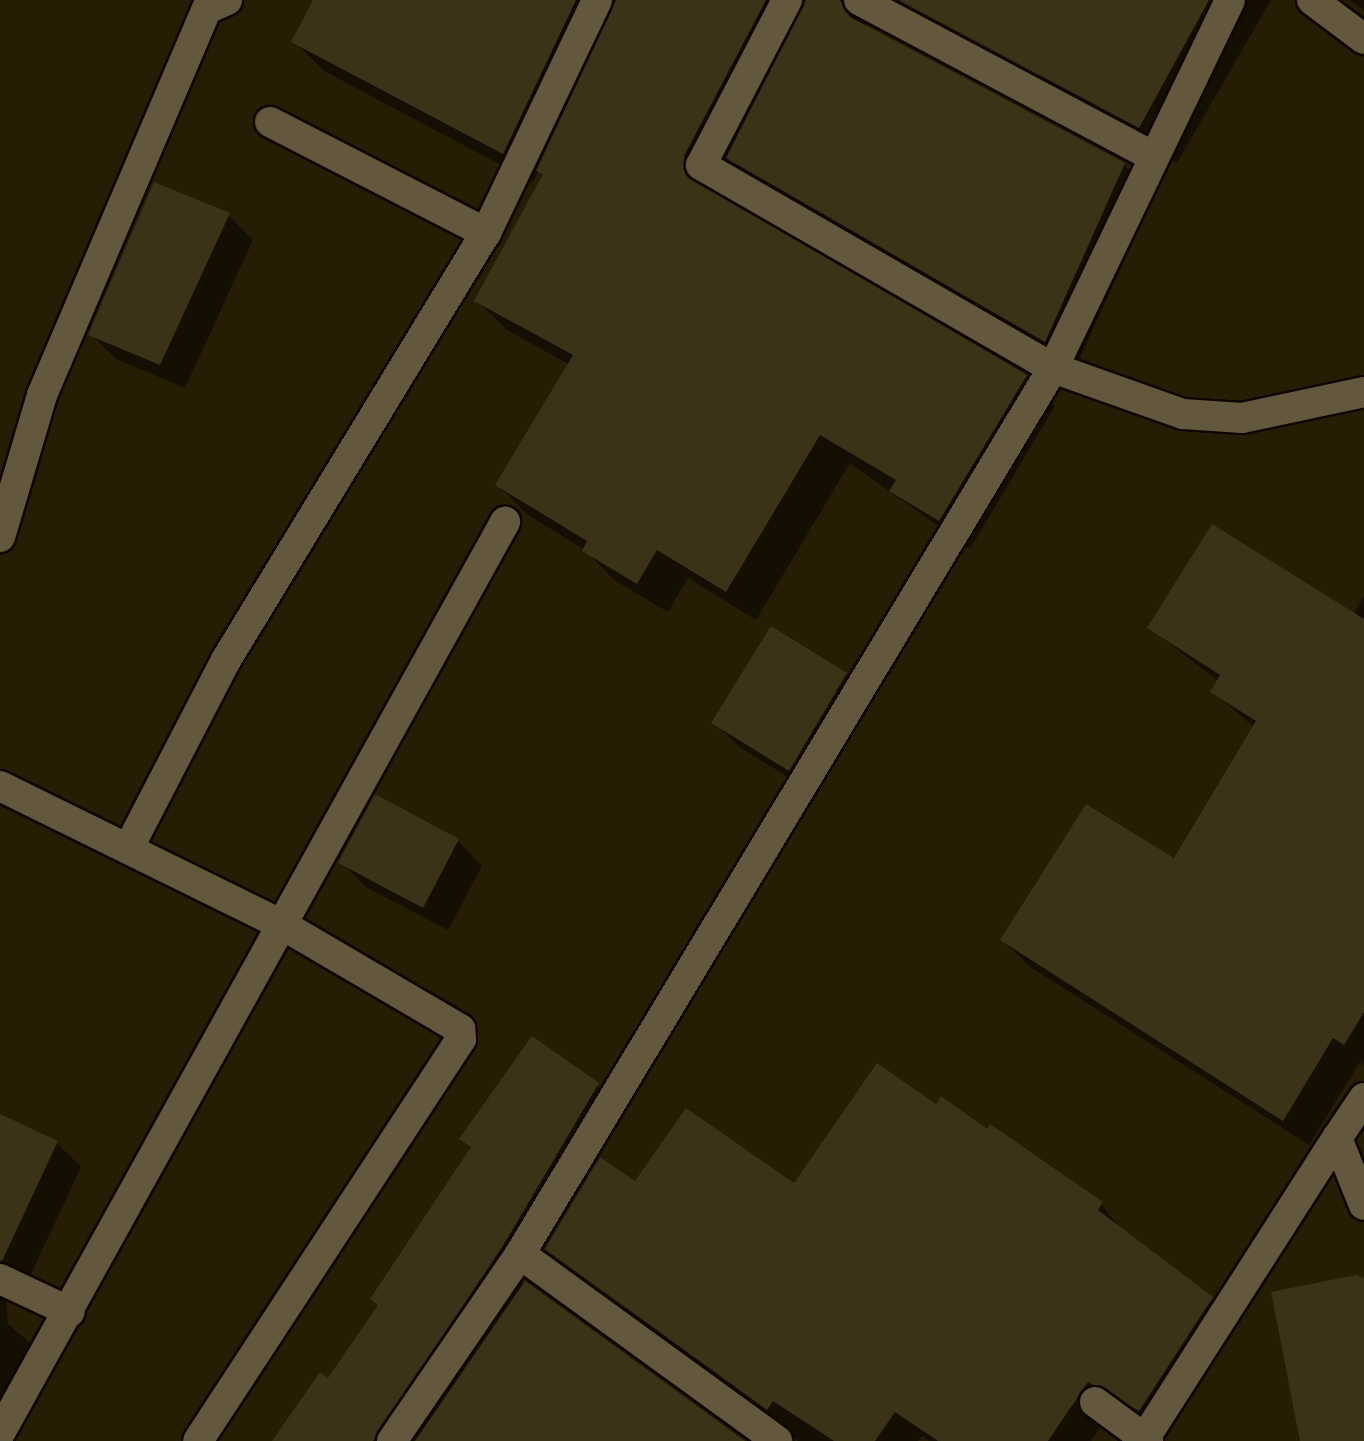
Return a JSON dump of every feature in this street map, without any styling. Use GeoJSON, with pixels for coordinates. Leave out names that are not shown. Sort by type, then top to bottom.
{"type":"FeatureCollection","features":[{"type":"Feature","properties":{"kind":"street"},"geometry":{"type":"LineString","coordinates":[[0,537],[42,395],[207,10],[227,0]]}},
{"type":"Feature","properties":{"kind":"street"},"geometry":{"type":"LineString","coordinates":[[128,849],[226,660],[486,233],[598,0]]}},
{"type":"Feature","properties":{"kind":"street"},"geometry":{"type":"LineString","coordinates":[[787,0],[701,165],[1053,368],[1203,415],[1242,418],[1364,392]]}},
{"type":"Feature","properties":{"kind":"street"},"geometry":{"type":"LineString","coordinates":[[859,0],[1152,156]]}},
{"type":"Feature","properties":{"kind":"street"},"geometry":{"type":"LineString","coordinates":[[392,1441],[520,1254],[1053,368],[1230,0]]}},
{"type":"Feature","properties":{"kind":"street"},"geometry":{"type":"LineString","coordinates":[[1312,0],[1364,39]]}},
{"type":"Feature","properties":{"kind":"street"},"geometry":{"type":"LineString","coordinates":[[270,122],[486,233]]}},
{"type":"Feature","properties":{"kind":"street"},"geometry":{"type":"LineString","coordinates":[[0,1433],[505,522]]}},
{"type":"Feature","properties":{"kind":"street"},"geometry":{"type":"LineString","coordinates":[[0,786],[281,924],[451,1022],[461,1039],[198,1441]]}},
{"type":"Feature","properties":{"kind":"street"},"geometry":{"type":"LineString","coordinates":[[1095,1402],[1145,1440],[1364,1098]]}},
{"type":"Feature","properties":{"kind":"street"},"geometry":{"type":"LineString","coordinates":[[1337,1138],[1364,1205]]}},
{"type":"Feature","properties":{"kind":"street"},"geometry":{"type":"LineString","coordinates":[[520,1254],[778,1441]]}},
{"type":"Feature","properties":{"kind":"street"},"geometry":{"type":"LineString","coordinates":[[0,1279],[70,1312]]}},
{"type":"Feature","properties":{"kind":"building"},"geometry":{"type":"Polygon","coordinates":[[[313,0],[576,0],[503,154],[291,42],[313,0]]]}},
{"type":"Feature","properties":{"kind":"building"},"geometry":{"type":"Polygon","coordinates":[[[616,0],[766,0],[684,156],[686,175],[1027,375],[939,521],[889,491],[896,480],[820,435],[726,592],[657,550],[637,584],[582,551],[587,541],[495,485],[573,355],[474,301],[543,174],[536,171],[616,0]]]}},
{"type":"Feature","properties":{"kind":"building"},"geometry":{"type":"Polygon","coordinates":[[[806,0],[840,0],[850,17],[1125,163],[1045,342],[726,158],[806,0]]]}},
{"type":"Feature","properties":{"kind":"building"},"geometry":{"type":"Polygon","coordinates":[[[899,0],[1209,0],[1139,128],[899,0]]]}},
{"type":"Feature","properties":{"kind":"building"},"geometry":{"type":"Polygon","coordinates":[[[154,182],[230,213],[160,365],[88,335],[154,182]]]}},
{"type":"Feature","properties":{"kind":"building"},"geometry":{"type":"Polygon","coordinates":[[[1212,524],[1364,619],[1364,1012],[1344,1045],[1333,1038],[1283,1121],[1000,940],[1086,804],[1174,858],[1256,721],[1210,692],[1220,675],[1147,628],[1212,524]]]}},
{"type":"Feature","properties":{"kind":"building"},"geometry":{"type":"Polygon","coordinates":[[[771,626],[847,673],[789,771],[711,723],[771,626]]]}},
{"type":"Feature","properties":{"kind":"building"},"geometry":{"type":"Polygon","coordinates":[[[375,794],[459,839],[423,908],[338,863],[375,794]]]}},
{"type":"Feature","properties":{"kind":"building"},"geometry":{"type":"Polygon","coordinates":[[[532,1036],[599,1083],[504,1244],[373,1441],[272,1441],[320,1372],[328,1378],[378,1305],[370,1299],[471,1147],[459,1139],[532,1036]]]}},
{"type":"Feature","properties":{"kind":"building"},"geometry":{"type":"Polygon","coordinates":[[[877,1063],[936,1104],[941,1096],[987,1129],[990,1124],[1103,1202],[1098,1210],[1213,1297],[1139,1411],[1088,1382],[1048,1441],[938,1441],[895,1412],[875,1441],[834,1441],[773,1401],[767,1410],[545,1249],[600,1157],[635,1181],[686,1108],[794,1183],[877,1063]]]}},
{"type":"Feature","properties":{"kind":"building"},"geometry":{"type":"Polygon","coordinates":[[[0,1114],[58,1141],[2,1261],[0,1260],[0,1114]]]}},
{"type":"Feature","properties":{"kind":"building"},"geometry":{"type":"Polygon","coordinates":[[[1356,1275],[1364,1278],[1364,1441],[1300,1441],[1271,1292],[1356,1275]]]}},
{"type":"Feature","properties":{"kind":"building"},"geometry":{"type":"Polygon","coordinates":[[[525,1281],[745,1441],[415,1441],[525,1281]]]}}]}
